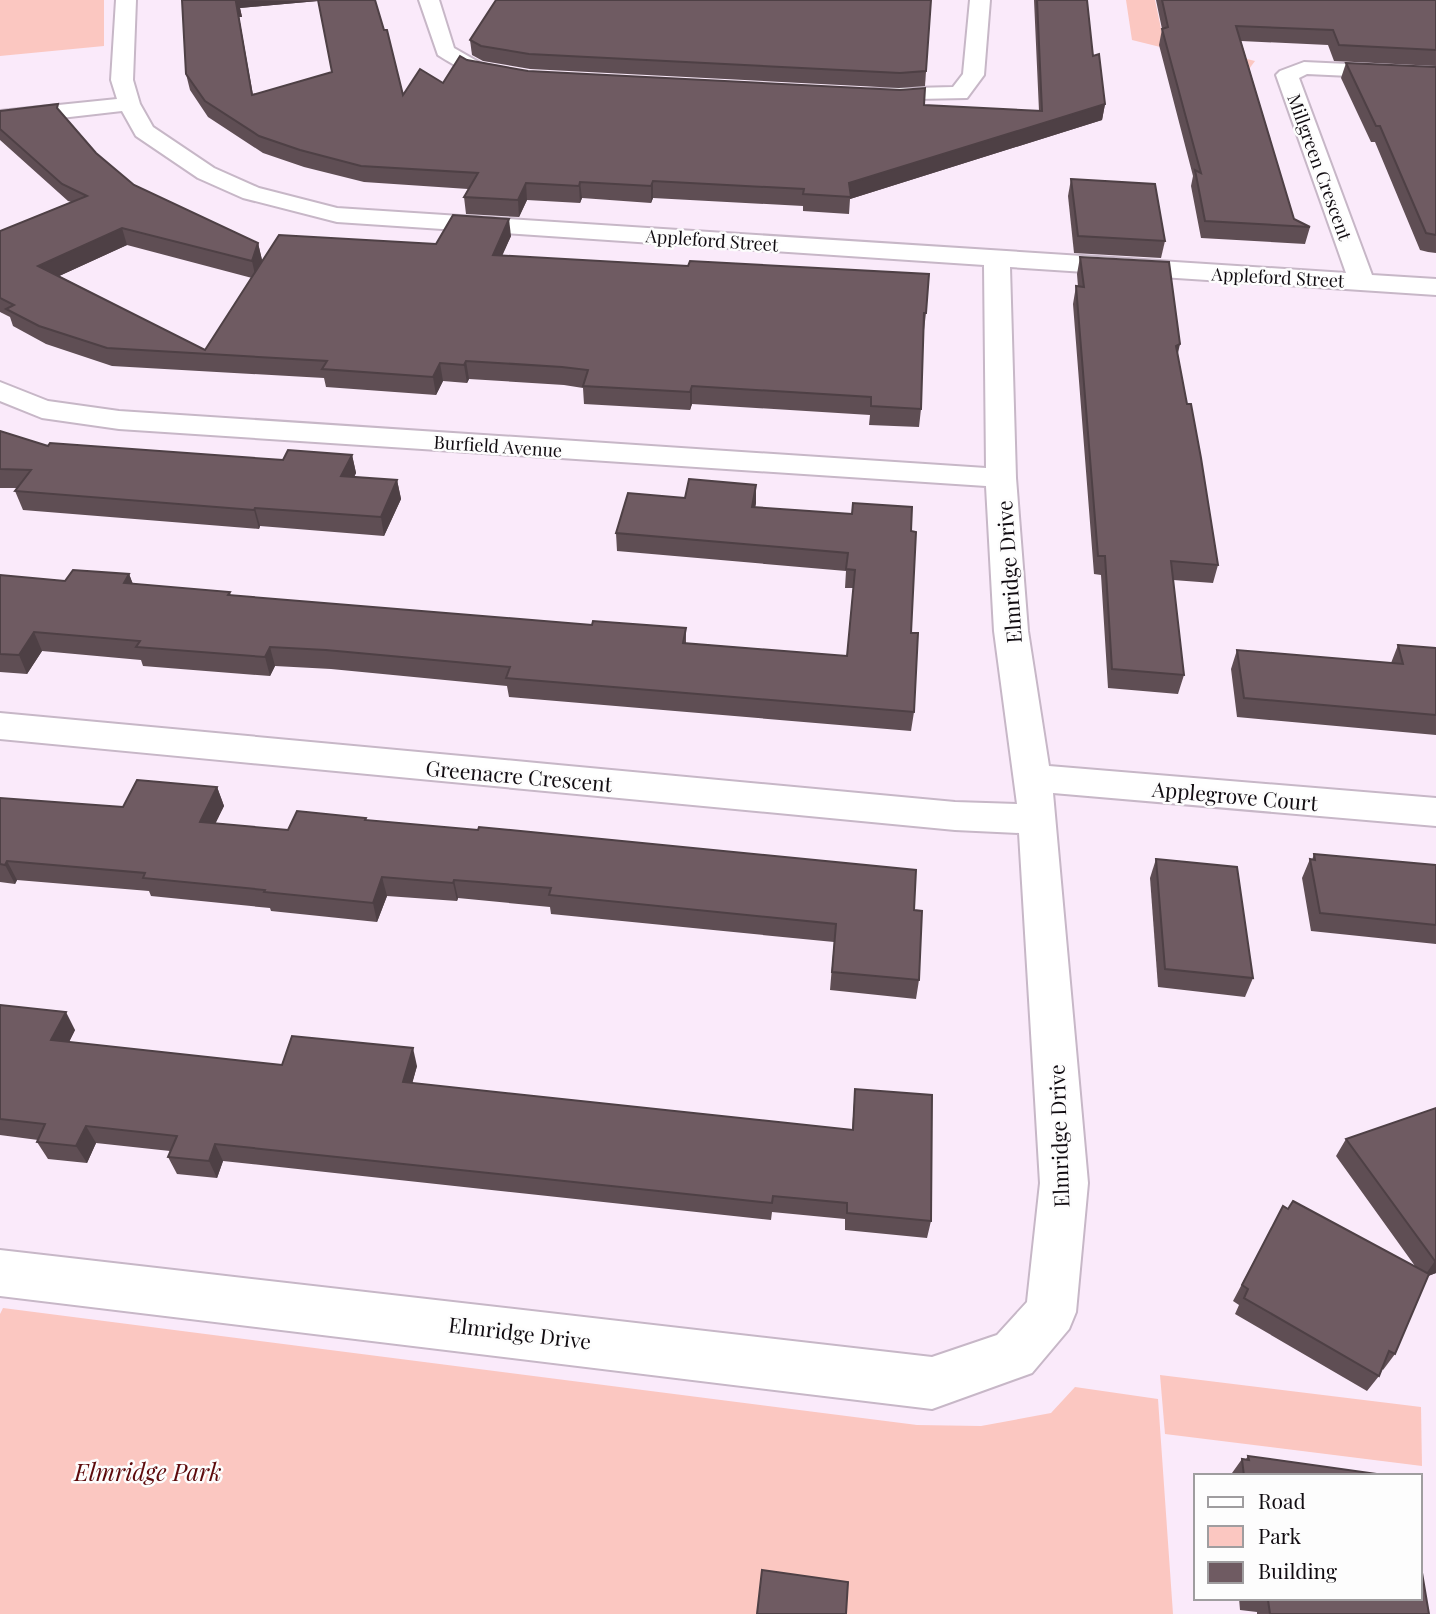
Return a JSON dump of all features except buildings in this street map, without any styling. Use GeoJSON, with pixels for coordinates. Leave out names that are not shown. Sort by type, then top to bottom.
{"type":"FeatureCollection","features":[{"type":"Feature","properties":{"kind":"street","name":"Appleford Street"},"geometry":{"type":"LineString","coordinates":[[126,0],[122,80],[129,104],[144,131],[206,173],[251,193],[337,215],[1436,287]]}},
{"type":"Feature","properties":{"kind":"street"},"geometry":{"type":"LineString","coordinates":[[429,0],[445,51],[476,69],[530,78]]}},
{"type":"Feature","properties":{"kind":"street"},"geometry":{"type":"LineString","coordinates":[[858,94],[899,97],[959,93],[973,75],[980,0]]}},
{"type":"Feature","properties":{"kind":"street","name":"Millgreen Crescent"},"geometry":{"type":"LineString","coordinates":[[1362,283],[1287,75],[1304,68],[1436,75]]}},
{"type":"Feature","properties":{"kind":"street"},"geometry":{"type":"LineString","coordinates":[[0,118],[129,104]]}},
{"type":"Feature","properties":{"kind":"street","name":"Elmridge Drive"},"geometry":{"type":"LineString","coordinates":[[0,1273],[932,1383],[1014,1355],[1051,1312],[1064,1183],[1036,799],[1011,631],[1001,478],[997,259]]}},
{"type":"Feature","properties":{"kind":"street","name":"Burfield Avenue"},"geometry":{"type":"LineString","coordinates":[[0,391],[41,410],[119,421],[1001,478]]}},
{"type":"Feature","properties":{"kind":"street","name":"Greenacre Crescent"},"geometry":{"type":"LineString","coordinates":[[0,726],[941,815],[1036,799]]}},
{"type":"Feature","properties":{"kind":"street","name":"Applegrove Court"},"geometry":{"type":"LineString","coordinates":[[1036,799],[1436,812]]}},
{"type":"Feature","properties":{"kind":"green space"},"geometry":{"type":"Polygon","coordinates":[[[0,0],[104,0],[104,46],[0,56],[0,0]]]}},
{"type":"Feature","properties":{"kind":"green space"},"geometry":{"type":"Polygon","coordinates":[[[1126,0],[1155,0],[1163,38],[1255,61],[1249,69],[1132,40],[1126,0]]]}},
{"type":"Feature","properties":{"kind":"green space","name":"Elmridge Park"},"geometry":{"type":"Polygon","coordinates":[[[3,1308],[917,1425],[981,1426],[1051,1413],[1075,1387],[1158,1399],[1173,1614],[0,1614],[0,1314],[3,1308]]]}},
{"type":"Feature","properties":{"kind":"green space"},"geometry":{"type":"Polygon","coordinates":[[[1160,1375],[1421,1407],[1422,1466],[1165,1434],[1160,1375]]]}}]}
